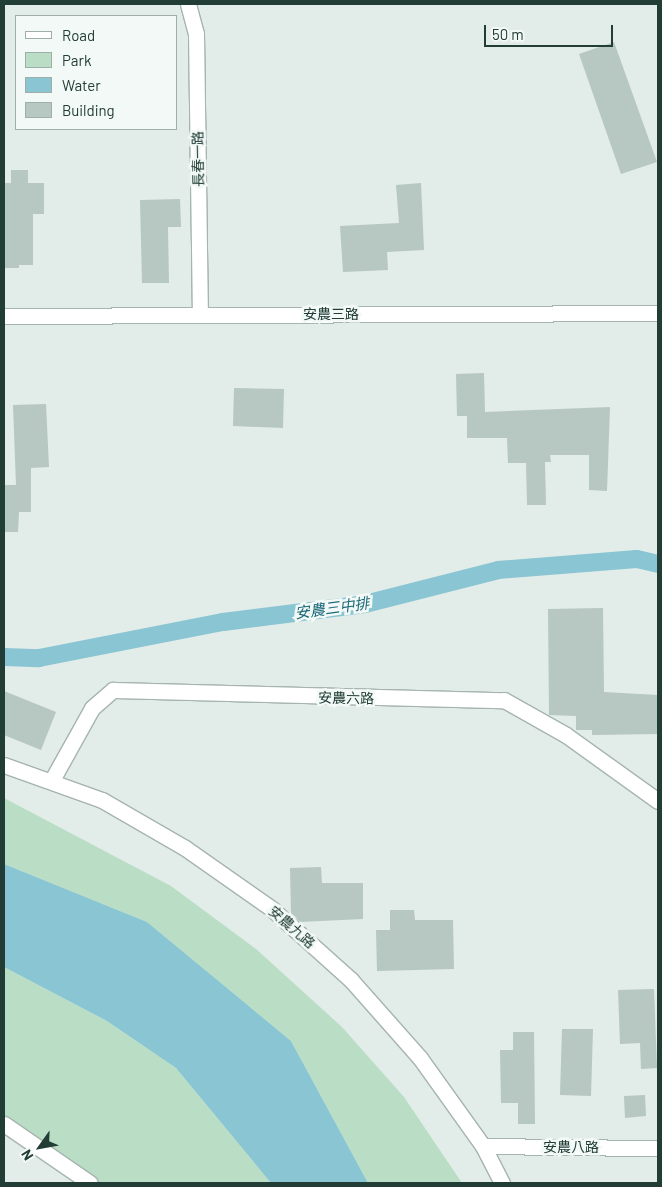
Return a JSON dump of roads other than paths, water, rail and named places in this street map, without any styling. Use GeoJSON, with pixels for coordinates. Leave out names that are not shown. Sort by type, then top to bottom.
{"type":"FeatureCollection","features":[{"type":"Feature","properties":{"kind":"street","name":"長春一路"},"geometry":{"type":"LineString","coordinates":[[188,4],[196,34],[200,315]]}},
{"type":"Feature","properties":{"kind":"street","name":"安農三路"},"geometry":{"type":"LineString","coordinates":[[4,316],[658,312]]}},
{"type":"Feature","properties":{"kind":"street","name":"安農六路"},"geometry":{"type":"LineString","coordinates":[[52,780],[92,708],[113,690],[504,700],[566,734],[658,801]]}},
{"type":"Feature","properties":{"kind":"street","name":"安農九路"},"geometry":{"type":"LineString","coordinates":[[4,765],[52,780],[102,800],[177,843],[272,909],[351,980],[420,1058],[483,1146],[502,1183]]}},
{"type":"Feature","properties":{"kind":"street"},"geometry":{"type":"LineString","coordinates":[[4,1124],[89,1183]]}},
{"type":"Feature","properties":{"kind":"street","name":"安農八路"},"geometry":{"type":"LineString","coordinates":[[483,1146],[658,1148]]}},
{"type":"Feature","properties":{"kind":"water"},"geometry":{"type":"Polygon","coordinates":[[[4,864],[147,922],[291,1041],[368,1183],[271,1183],[176,1068],[107,1021],[4,967],[4,864]]]}},
{"type":"Feature","properties":{"kind":"waterway","name":"安農三中排"},"geometry":{"type":"LineString","coordinates":[[4,657],[39,658],[223,622],[365,604],[498,570],[637,559],[658,564]]}}]}
